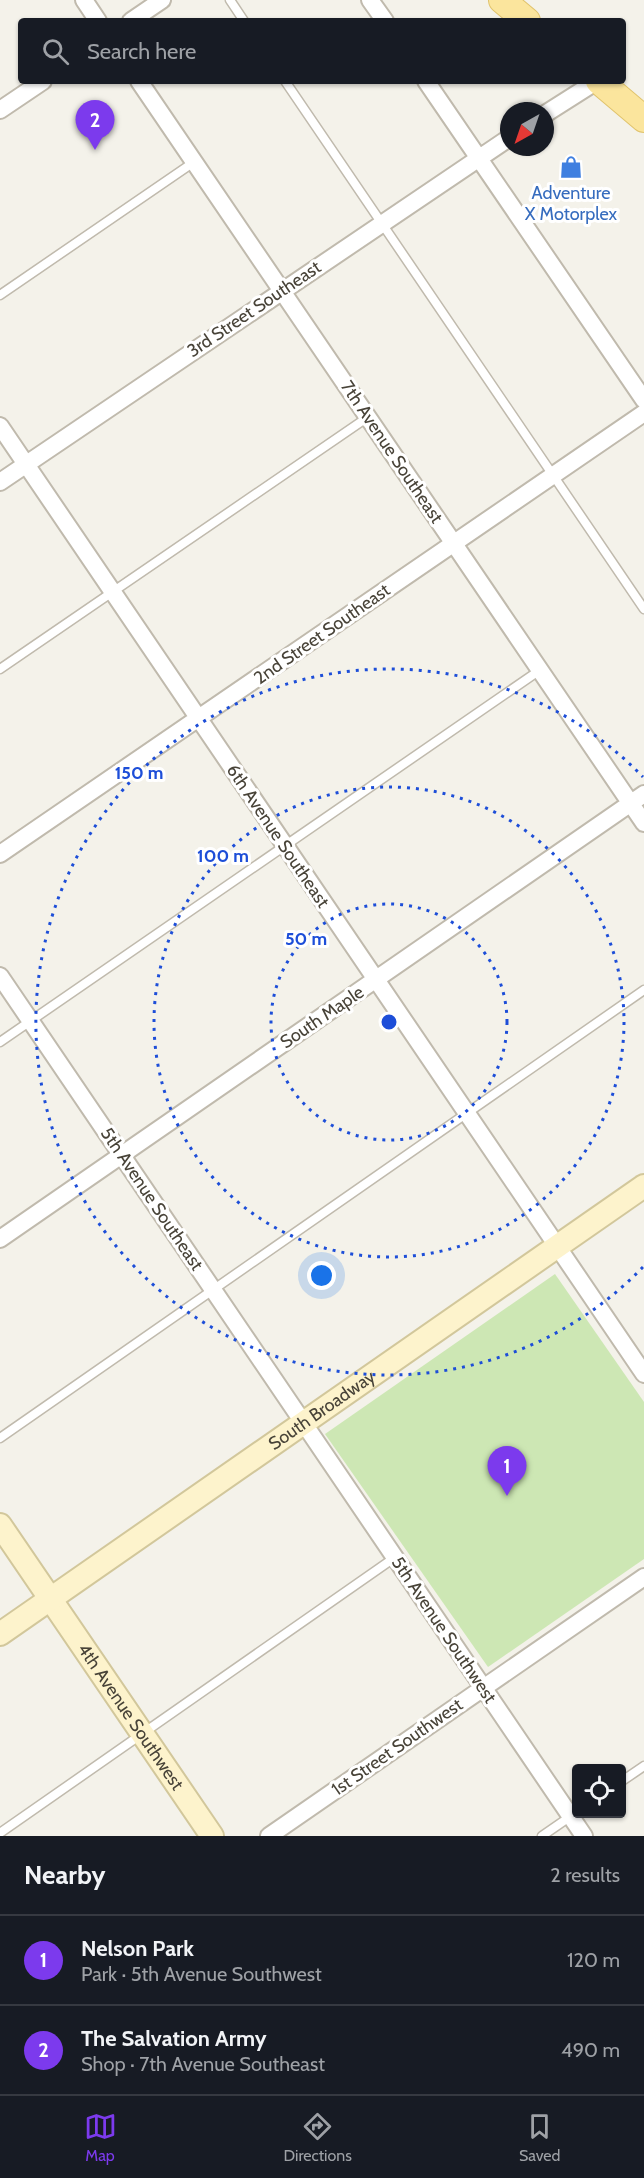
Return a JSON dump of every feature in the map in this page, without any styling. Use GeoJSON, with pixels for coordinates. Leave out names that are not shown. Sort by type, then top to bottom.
{"type":"FeatureCollection","features":[{"type":"Feature","properties":{"kind":"main road"},"geometry":{"type":"LineString","coordinates":[[502,0],[523,18]]}},
{"type":"Feature","properties":{"kind":"main road"},"geometry":{"type":"LineString","coordinates":[[602,84],[644,119]]}},
{"type":"Feature","properties":{"kind":"street"},"geometry":{"type":"LineString","coordinates":[[84,0],[96,18]]}},
{"type":"Feature","properties":{"kind":"street"},"geometry":{"type":"LineString","coordinates":[[135,18],[162,0]]}},
{"type":"Feature","properties":{"kind":"street"},"geometry":{"type":"LineString","coordinates":[[370,0],[383,18]]}},
{"type":"Feature","properties":{"kind":"street"},"geometry":{"type":"LineString","coordinates":[[0,110],[39,84]]}},
{"type":"Feature","properties":{"kind":"street","name":"7th Avenue Southeast"},"geometry":{"type":"LineString","coordinates":[[141,84],[540,670],[637,798],[644,823]]}},
{"type":"Feature","properties":{"kind":"street"},"geometry":{"type":"LineString","coordinates":[[428,84],[644,400]]}},
{"type":"Feature","properties":{"kind":"street"},"geometry":{"type":"LineString","coordinates":[[554,108],[593,84]]}},
{"type":"Feature","properties":{"kind":"street","name":"3rd Street Southeast"},"geometry":{"type":"LineString","coordinates":[[0,482],[500,144]]}},
{"type":"Feature","properties":{"kind":"street","name":"2nd Street Southeast"},"geometry":{"type":"LineString","coordinates":[[0,854],[644,413]]}},
{"type":"Feature","properties":{"kind":"street","name":"6th Avenue Southeast"},"geometry":{"type":"LineString","coordinates":[[0,426],[644,1374]]}},
{"type":"Feature","properties":{"kind":"street","name":"South Maple"},"geometry":{"type":"LineString","coordinates":[[0,1239],[637,798]]}},
{"type":"Feature","properties":{"kind":"street","name":"5th Avenue Southeast"},"geometry":{"type":"LineString","coordinates":[[0,976],[303,1424]]}},
{"type":"Feature","properties":{"kind":"street","name":"South Broadway"},"geometry":{"type":"LineString","coordinates":[[0,1634],[644,1186]]}},
{"type":"Feature","properties":{"kind":"street","name":"5th Avenue Southwest"},"geometry":{"type":"LineString","coordinates":[[303,1424],[483,1688],[572,1811]]}},
{"type":"Feature","properties":{"kind":"street","name":"4th Avenue Southwest"},"geometry":{"type":"LineString","coordinates":[[0,1525],[212,1836]]}},
{"type":"Feature","properties":{"kind":"street","name":"1st Street Southwest"},"geometry":{"type":"LineString","coordinates":[[269,1836],[644,1577]]}},
{"type":"Feature","properties":{"kind":"street","name":"5th Avenue Southwest"},"geometry":{"type":"LineString","coordinates":[[576,1818],[584,1836]]}},
{"type":"Feature","properties":{"kind":"lane"},"geometry":{"type":"LineString","coordinates":[[230,0],[242,18]]}},
{"type":"Feature","properties":{"kind":"lane"},"geometry":{"type":"LineString","coordinates":[[287,84],[644,609]]}},
{"type":"Feature","properties":{"kind":"lane"},"geometry":{"type":"LineString","coordinates":[[0,295],[194,162]]}},
{"type":"Feature","properties":{"kind":"lane"},"geometry":{"type":"LineString","coordinates":[[0,669],[368,417]]}},
{"type":"Feature","properties":{"kind":"lane"},"geometry":{"type":"LineString","coordinates":[[0,1042],[540,670]]}},
{"type":"Feature","properties":{"kind":"lane"},"geometry":{"type":"LineString","coordinates":[[0,1438],[644,990]]}},
{"type":"Feature","properties":{"kind":"lane"},"geometry":{"type":"LineString","coordinates":[[0,1833],[394,1558]]}},
{"type":"Feature","properties":{"kind":"lane"},"geometry":{"type":"LineString","coordinates":[[626,1778],[644,1766]]}},
{"type":"Feature","properties":{"kind":"lane"},"geometry":{"type":"LineString","coordinates":[[542,1836],[572,1815]]}},
{"type":"Feature","properties":{"kind":"green space"},"geometry":{"type":"Polygon","coordinates":[[[555,1274],[644,1402],[644,1559],[488,1667],[325,1434],[555,1274]]]}},
{"type":"Feature","properties":{"kind":"place","name":"The Salvation Army"},"geometry":{"type":"Point","coordinates":[95,150]}},
{"type":"Feature","properties":{"kind":"place","name":"Adventure X Motorplex"},"geometry":{"type":"Point","coordinates":[571,167]}},
{"type":"Feature","properties":{"kind":"place","name":"Nelson Park"},"geometry":{"type":"Point","coordinates":[507,1496]}}]}
